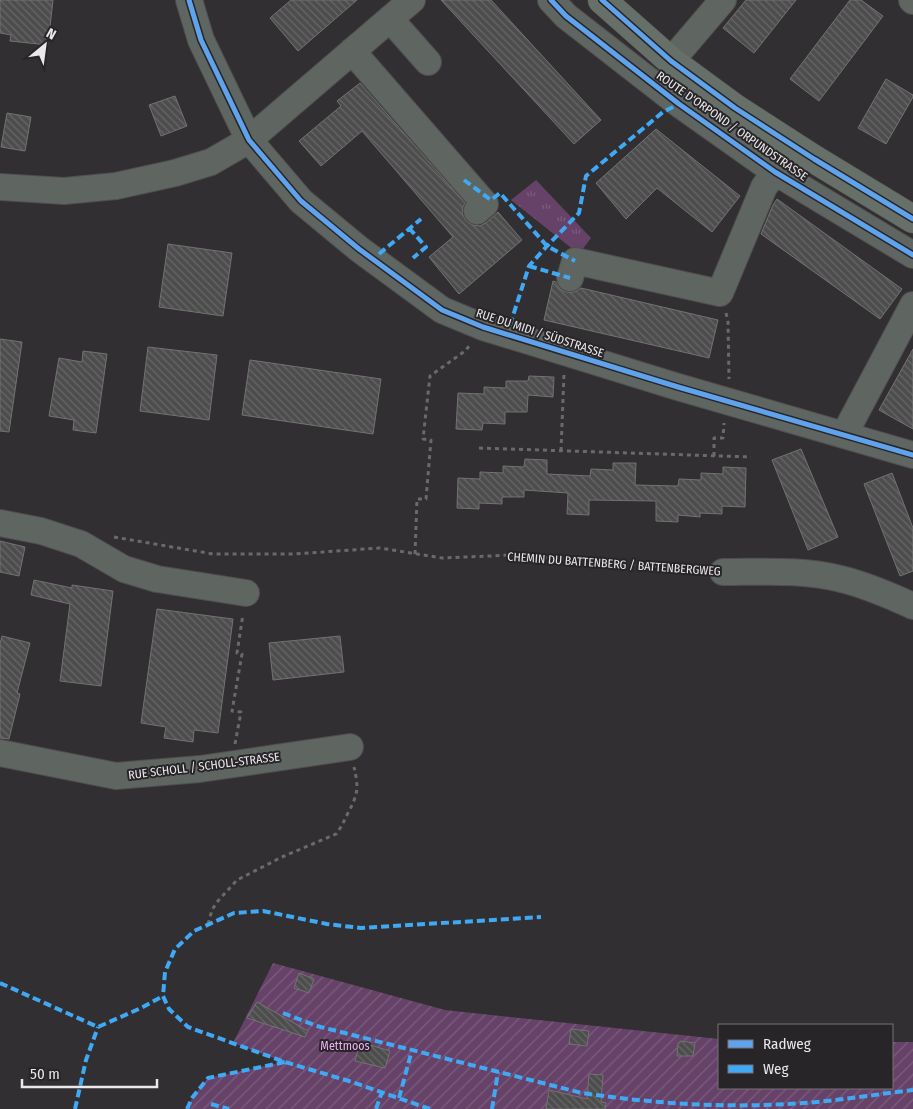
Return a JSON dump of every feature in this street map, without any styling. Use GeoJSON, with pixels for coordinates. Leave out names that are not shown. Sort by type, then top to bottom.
{"type":"FeatureCollection","features":[{"type":"Feature","properties":{"kind":"main road","name":"ROUTE D'ORPOND / ORPUNDSTRASSE"},"geometry":{"type":"LineString","coordinates":[[602,0],[671,61],[735,108],[821,164],[913,219]]}},
{"type":"Feature","properties":{"kind":"street","name":"RUE DU MIDI / SÜDSTRASSE"},"geometry":{"type":"LineString","coordinates":[[189,0],[200,40],[249,140],[302,201],[359,249],[442,310],[483,327],[678,387],[913,455]]}},
{"type":"Feature","properties":{"kind":"street"},"geometry":{"type":"LineString","coordinates":[[0,187],[64,191],[116,186],[175,173],[211,162],[249,140],[412,0]]}},
{"type":"Feature","properties":{"kind":"street","name":"ROUTE D'ORPOND / ORPUNDSTRASSE"},"geometry":{"type":"LineString","coordinates":[[551,0],[566,16],[679,104],[775,172],[913,254]]}},
{"type":"Feature","properties":{"kind":"street"},"geometry":{"type":"LineString","coordinates":[[671,61],[723,0]]}},
{"type":"Feature","properties":{"kind":"street"},"geometry":{"type":"LineString","coordinates":[[390,19],[428,62]]}},
{"type":"Feature","properties":{"kind":"street"},"geometry":{"type":"LineString","coordinates":[[352,51],[485,204],[477,211]]}},
{"type":"Feature","properties":{"kind":"street"},"geometry":{"type":"LineString","coordinates":[[570,278],[575,261],[720,293],[764,187],[775,172]]}},
{"type":"Feature","properties":{"kind":"street"},"geometry":{"type":"LineString","coordinates":[[844,435],[913,305]]}},
{"type":"Feature","properties":{"kind":"street"},"geometry":{"type":"LineString","coordinates":[[0,522],[41,531],[81,544],[124,569],[157,580],[246,593]]}},
{"type":"Feature","properties":{"kind":"street","name":"CHEMIN DU BATTENBERG / BATTENBERGWEG"},"geometry":{"type":"LineString","coordinates":[[723,572],[802,573],[840,578],[878,590],[913,606]]}},
{"type":"Feature","properties":{"kind":"street","name":"RUE SCHOLL / SCHOLL-STRASSE"},"geometry":{"type":"LineString","coordinates":[[0,753],[116,776],[200,769],[350,747]]}},
{"type":"Feature","properties":{"kind":"path"},"geometry":{"type":"LineString","coordinates":[[728,322],[729,361]]}},
{"type":"Feature","properties":{"kind":"path"},"geometry":{"type":"LineString","coordinates":[[415,554],[417,499],[426,499],[431,440],[423,439],[430,376],[465,351],[471,343]]}},
{"type":"Feature","properties":{"kind":"path"},"geometry":{"type":"LineString","coordinates":[[561,451],[564,365]]}},
{"type":"Feature","properties":{"kind":"path"},"geometry":{"type":"LineString","coordinates":[[714,456],[714,438],[723,438],[724,419]]}},
{"type":"Feature","properties":{"kind":"path"},"geometry":{"type":"LineString","coordinates":[[479,448],[751,457]]}},
{"type":"Feature","properties":{"kind":"path"},"geometry":{"type":"LineString","coordinates":[[232,764],[241,712],[232,711],[242,654],[237,653],[246,593]]}},
{"type":"Feature","properties":{"kind":"path"},"geometry":{"type":"LineString","coordinates":[[208,924],[212,910],[217,902],[237,880],[336,834],[341,828],[356,798],[357,780],[350,747]]}},
{"type":"Feature","properties":{"kind":"green space"},"geometry":{"type":"Polygon","coordinates":[[[536,180],[591,238],[579,254],[511,200],[536,180]]]}},
{"type":"Feature","properties":{"kind":"green space","name":"Mettmoos"},"geometry":{"type":"Polygon","coordinates":[[[273,963],[445,1010],[718,1039],[718,1089],[893,1089],[893,1042],[913,1042],[913,1109],[187,1109],[192,1098],[208,1078],[284,1062],[233,1043],[273,963]]]}},
{"type":"Feature","properties":{"kind":"building"},"geometry":{"type":"Polygon","coordinates":[[[0,0],[53,0],[48,45],[10,41],[11,35],[0,33],[0,0]]]}},
{"type":"Feature","properties":{"kind":"building"},"geometry":{"type":"Polygon","coordinates":[[[291,0],[357,0],[298,51],[270,18],[291,0]]]}},
{"type":"Feature","properties":{"kind":"building"},"geometry":{"type":"Polygon","coordinates":[[[441,0],[491,0],[601,120],[574,144],[441,0]]]}},
{"type":"Feature","properties":{"kind":"building"},"geometry":{"type":"Polygon","coordinates":[[[746,0],[796,0],[754,53],[723,28],[746,0]]]}},
{"type":"Feature","properties":{"kind":"building"},"geometry":{"type":"Polygon","coordinates":[[[850,0],[861,0],[883,16],[819,101],[790,79],[850,0]]]}},
{"type":"Feature","properties":{"kind":"building"},"geometry":{"type":"Polygon","coordinates":[[[886,79],[913,95],[913,97],[886,144],[858,128],[886,79]]]}},
{"type":"Feature","properties":{"kind":"building"},"geometry":{"type":"Polygon","coordinates":[[[360,83],[465,203],[462,213],[466,221],[480,226],[498,212],[522,240],[459,294],[429,257],[453,237],[362,131],[321,166],[299,141],[341,106],[337,101],[360,83]]]}},
{"type":"Feature","properties":{"kind":"building"},"geometry":{"type":"Polygon","coordinates":[[[175,96],[187,126],[161,136],[149,105],[175,96]]]}},
{"type":"Feature","properties":{"kind":"building"},"geometry":{"type":"Polygon","coordinates":[[[7,113],[31,117],[25,151],[1,147],[7,113]]]}},
{"type":"Feature","properties":{"kind":"building"},"geometry":{"type":"Polygon","coordinates":[[[656,129],[740,196],[712,232],[657,188],[626,219],[596,183],[656,129]]]}},
{"type":"Feature","properties":{"kind":"building"},"geometry":{"type":"Polygon","coordinates":[[[777,199],[902,289],[880,319],[761,234],[777,199]]]}},
{"type":"Feature","properties":{"kind":"building"},"geometry":{"type":"Polygon","coordinates":[[[168,244],[232,253],[223,316],[159,307],[168,244]]]}},
{"type":"Feature","properties":{"kind":"building"},"geometry":{"type":"Polygon","coordinates":[[[553,281],[556,282],[560,289],[566,292],[574,292],[581,288],[718,320],[709,358],[544,320],[553,281]]]}},
{"type":"Feature","properties":{"kind":"building"},"geometry":{"type":"Polygon","coordinates":[[[0,339],[22,342],[9,432],[0,431],[0,339]]]}},
{"type":"Feature","properties":{"kind":"building"},"geometry":{"type":"Polygon","coordinates":[[[148,347],[217,355],[209,420],[140,411],[148,347]]]}},
{"type":"Feature","properties":{"kind":"building"},"geometry":{"type":"Polygon","coordinates":[[[913,349],[913,429],[879,410],[913,349]]]}},
{"type":"Feature","properties":{"kind":"building"},"geometry":{"type":"Polygon","coordinates":[[[83,351],[107,354],[96,433],[73,430],[74,420],[49,416],[59,358],[82,362],[83,351]]]}},
{"type":"Feature","properties":{"kind":"building"},"geometry":{"type":"Polygon","coordinates":[[[250,360],[381,379],[373,434],[242,415],[250,360]]]}},
{"type":"Feature","properties":{"kind":"building"},"geometry":{"type":"Polygon","coordinates":[[[529,376],[554,377],[553,397],[528,395],[527,412],[505,412],[505,424],[483,423],[482,430],[456,429],[458,393],[484,394],[484,387],[506,388],[506,381],[528,381],[529,376]]]}},
{"type":"Feature","properties":{"kind":"building"},"geometry":{"type":"Polygon","coordinates":[[[801,449],[838,537],[808,550],[772,460],[801,449]]]}},
{"type":"Feature","properties":{"kind":"building"},"geometry":{"type":"Polygon","coordinates":[[[525,459],[547,460],[547,474],[590,476],[591,469],[613,470],[613,463],[636,463],[635,485],[678,486],[679,479],[701,480],[701,473],[723,474],[723,467],[746,468],[745,507],[722,506],[722,514],[700,513],[700,517],[678,515],[678,522],[656,521],[656,501],[589,500],[589,515],[567,514],[568,493],[524,490],[524,497],[502,497],[502,504],[479,503],[479,509],[457,508],[458,478],[480,479],[480,472],[503,473],[503,466],[524,467],[525,459]]]}},
{"type":"Feature","properties":{"kind":"building"},"geometry":{"type":"Polygon","coordinates":[[[892,473],[913,528],[913,571],[900,576],[864,484],[892,473]]]}},
{"type":"Feature","properties":{"kind":"building"},"geometry":{"type":"Polygon","coordinates":[[[0,541],[25,547],[19,576],[0,572],[0,541]]]}},
{"type":"Feature","properties":{"kind":"building"},"geometry":{"type":"Polygon","coordinates":[[[34,580],[72,588],[72,585],[113,591],[101,686],[60,681],[70,604],[31,595],[34,580]]]}},
{"type":"Feature","properties":{"kind":"building"},"geometry":{"type":"Polygon","coordinates":[[[157,609],[233,619],[218,733],[194,730],[193,742],[164,738],[166,727],[141,723],[157,609]]]}},
{"type":"Feature","properties":{"kind":"building"},"geometry":{"type":"Polygon","coordinates":[[[2,636],[30,643],[17,693],[20,694],[9,739],[0,738],[0,644],[2,636]]]}},
{"type":"Feature","properties":{"kind":"building"},"geometry":{"type":"Polygon","coordinates":[[[340,636],[344,672],[273,680],[269,643],[340,636]]]}},
{"type":"Feature","properties":{"kind":"building"},"geometry":{"type":"Polygon","coordinates":[[[299,973],[314,979],[309,993],[294,988],[299,973]]]}},
{"type":"Feature","properties":{"kind":"building"},"geometry":{"type":"Polygon","coordinates":[[[257,1002],[308,1031],[305,1037],[247,1018],[257,1002]]]}},
{"type":"Feature","properties":{"kind":"building"},"geometry":{"type":"Polygon","coordinates":[[[571,1029],[589,1031],[587,1046],[569,1044],[571,1029]]]}},
{"type":"Feature","properties":{"kind":"building"},"geometry":{"type":"Polygon","coordinates":[[[680,1041],[695,1043],[693,1056],[677,1056],[678,1043],[680,1041]]]}},
{"type":"Feature","properties":{"kind":"building"},"geometry":{"type":"Polygon","coordinates":[[[360,1042],[390,1051],[385,1068],[355,1061],[360,1042]]]}},
{"type":"Feature","properties":{"kind":"building"},"geometry":{"type":"Polygon","coordinates":[[[589,1074],[603,1075],[601,1102],[606,1103],[605,1109],[546,1109],[549,1090],[587,1099],[589,1074]]]}},
{"type":"Feature","properties":{"kind":"marked path"},"geometry":{"type":"LineString","coordinates":[[510,325],[529,266],[579,213],[586,176],[663,112],[679,104]]}},
{"type":"Feature","properties":{"kind":"marked path"},"geometry":{"type":"LineString","coordinates":[[464,180],[491,200],[500,193],[547,246],[575,261]]}},
{"type":"Feature","properties":{"kind":"marked path"},"geometry":{"type":"LineString","coordinates":[[379,254],[421,219]]}},
{"type":"Feature","properties":{"kind":"marked path"},"geometry":{"type":"LineString","coordinates":[[409,228],[426,247],[413,258]]}},
{"type":"Feature","properties":{"kind":"marked path"},"geometry":{"type":"LineString","coordinates":[[529,266],[570,278]]}},
{"type":"Feature","properties":{"kind":"marked path"},"geometry":{"type":"LineString","coordinates":[[430,1109],[349,1081],[285,1062],[188,1027],[169,1009],[163,996],[165,972],[175,949],[194,931],[234,913],[263,911],[327,924],[361,928],[541,917]]}},
{"type":"Feature","properties":{"kind":"marked path"},"geometry":{"type":"LineString","coordinates":[[0,983],[98,1027],[163,996]]}},
{"type":"Feature","properties":{"kind":"marked path"},"geometry":{"type":"LineString","coordinates":[[283,1013],[317,1026],[582,1093],[607,1097],[684,1104],[762,1105],[819,1102],[913,1090]]}},
{"type":"Feature","properties":{"kind":"marked path"},"geometry":{"type":"LineString","coordinates":[[75,1109],[86,1060],[98,1027]]}},
{"type":"Feature","properties":{"kind":"marked path"},"geometry":{"type":"LineString","coordinates":[[399,1098],[412,1050]]}},
{"type":"Feature","properties":{"kind":"marked path"},"geometry":{"type":"LineString","coordinates":[[187,1109],[192,1098],[208,1078],[285,1062]]}},
{"type":"Feature","properties":{"kind":"marked path"},"geometry":{"type":"LineString","coordinates":[[492,1109],[498,1072]]}},
{"type":"Feature","properties":{"kind":"marked path"},"geometry":{"type":"LineString","coordinates":[[376,1109],[382,1092]]}},
{"type":"Feature","properties":{"kind":"marked path"},"geometry":{"type":"LineString","coordinates":[[211,1104],[229,1109]]}},
{"type":"Feature","properties":{"kind":"cycle path"},"geometry":{"type":"LineString","coordinates":[[189,0],[201,40],[249,140],[301,201],[359,249],[442,310],[483,327],[678,387],[913,455]]}},
{"type":"Feature","properties":{"kind":"cycle path"},"geometry":{"type":"LineString","coordinates":[[551,0],[566,16],[679,104],[775,172],[913,255]]}},
{"type":"Feature","properties":{"kind":"cycle path"},"geometry":{"type":"LineString","coordinates":[[602,0],[671,61],[735,108],[913,219]]}}]}
